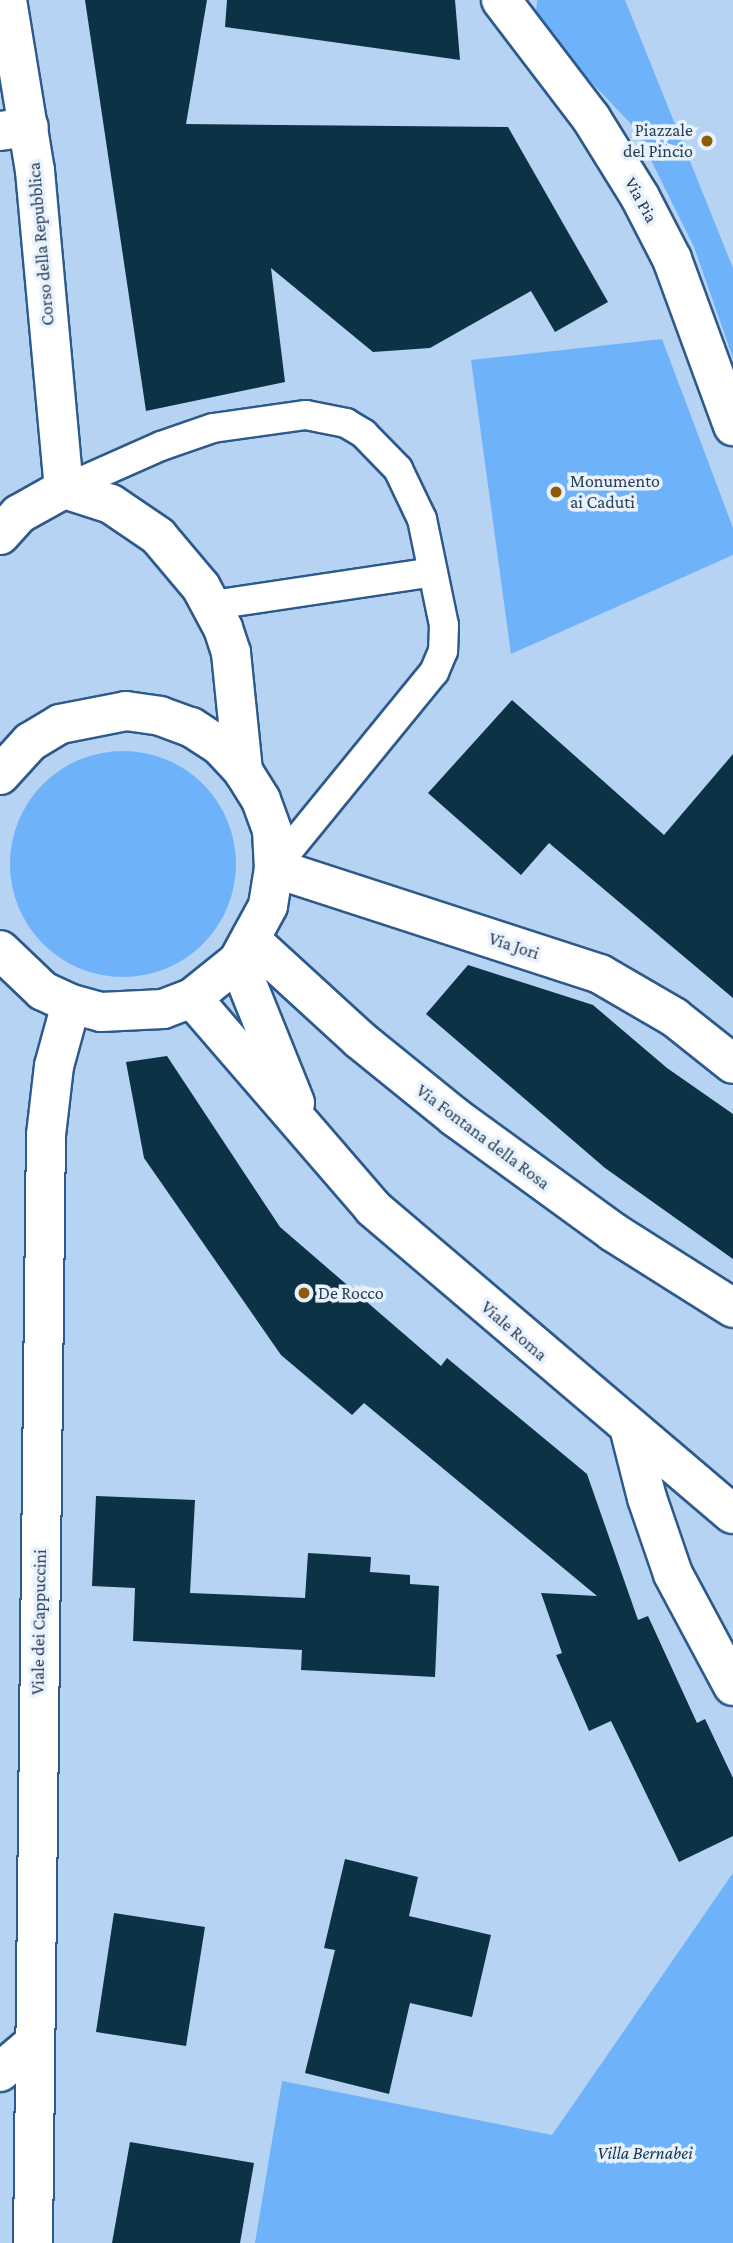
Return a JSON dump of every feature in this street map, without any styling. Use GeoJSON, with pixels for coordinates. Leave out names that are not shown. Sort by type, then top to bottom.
{"type":"FeatureCollection","features":[{"type":"Feature","properties":{"kind":"street","name":"Corso della Repubblica"},"geometry":{"type":"LineString","coordinates":[[7,0],[14,129],[64,489]]}},
{"type":"Feature","properties":{"kind":"street","name":"Via Pia"},"geometry":{"type":"LineString","coordinates":[[501,0],[591,118],[640,197],[672,259],[733,426]]}},
{"type":"Feature","properties":{"kind":"street"},"geometry":{"type":"LineString","coordinates":[[0,535],[19,514],[64,489],[111,504],[158,536],[213,605],[231,653],[243,771]]}},
{"type":"Feature","properties":{"kind":"street"},"geometry":{"type":"LineString","coordinates":[[0,775],[30,741],[60,724],[126,711],[160,716],[191,727],[220,746],[243,771],[261,800],[272,831],[274,868],[268,906],[245,951],[192,998],[132,1013],[71,1004],[43,991],[0,950]]}},
{"type":"Feature","properties":{"kind":"street","name":"Via Jori"},"geometry":{"type":"LineString","coordinates":[[274,868],[600,974],[674,1017],[733,1064]]}},
{"type":"Feature","properties":{"kind":"street","name":"Viale Roma"},"geometry":{"type":"LineString","coordinates":[[245,951],[307,1134]]}},
{"type":"Feature","properties":{"kind":"street","name":"Via Fontana della Rosa"},"geometry":{"type":"LineString","coordinates":[[245,951],[454,1117],[613,1232],[733,1308]]}},
{"type":"Feature","properties":{"kind":"street","name":"Viale Roma"},"geometry":{"type":"LineString","coordinates":[[192,998],[307,1134],[394,1227],[630,1431],[733,1514]]}},
{"type":"Feature","properties":{"kind":"street","name":"Viale dei Cappuccini"},"geometry":{"type":"LineString","coordinates":[[33,2243],[33,2045],[46,1135],[54,1066],[71,1004]]}},
{"type":"Feature","properties":{"kind":"street"},"geometry":{"type":"LineString","coordinates":[[630,1431],[647,1498],[673,1574],[733,1686]]}},
{"type":"Feature","properties":{"kind":"street"},"geometry":{"type":"LineString","coordinates":[[0,2072],[33,2045]]}},
{"type":"Feature","properties":{"kind":"lane"},"geometry":{"type":"LineString","coordinates":[[64,489],[161,446],[213,428],[326,417],[364,434],[398,469],[422,519],[444,625],[443,651],[434,672],[274,868]]}},
{"type":"Feature","properties":{"kind":"lane"},"geometry":{"type":"LineString","coordinates":[[213,605],[433,572]]}},
{"type":"Feature","properties":{"kind":"green space"},"geometry":{"type":"Polygon","coordinates":[[[537,0],[625,0],[733,268],[733,358],[694,247],[635,128],[546,35],[536,14],[537,0]]]}},
{"type":"Feature","properties":{"kind":"green space"},"geometry":{"type":"Polygon","coordinates":[[[662,339],[733,528],[733,555],[511,654],[471,360],[662,339]]]}},
{"type":"Feature","properties":{"kind":"green space"},"geometry":{"type":"Polygon","coordinates":[[[123,751],[145,753],[166,760],[186,770],[203,784],[217,801],[227,821],[234,842],[234,886],[227,907],[217,927],[203,944],[186,958],[166,968],[145,975],[123,977],[101,975],[80,968],[60,958],[43,944],[29,927],[19,907],[12,886],[10,864],[12,842],[19,821],[29,801],[43,784],[60,770],[80,760],[101,753],[123,751]]]}},
{"type":"Feature","properties":{"kind":"green space","name":"Villa Bernabei"},"geometry":{"type":"Polygon","coordinates":[[[733,1873],[733,2243],[255,2243],[282,2081],[552,2135],[733,1873]]]}},
{"type":"Feature","properties":{"kind":"building"},"geometry":{"type":"Polygon","coordinates":[[[85,0],[207,0],[186,124],[508,127],[608,302],[555,332],[531,291],[430,348],[373,352],[271,268],[285,382],[146,411],[85,0]]]}},
{"type":"Feature","properties":{"kind":"building"},"geometry":{"type":"Polygon","coordinates":[[[227,0],[455,0],[460,60],[225,27],[227,0]]]}},
{"type":"Feature","properties":{"kind":"building"},"geometry":{"type":"Polygon","coordinates":[[[512,700],[664,835],[733,754],[733,998],[549,843],[521,875],[428,793],[512,700]]]}},
{"type":"Feature","properties":{"kind":"building"},"geometry":{"type":"Polygon","coordinates":[[[468,965],[593,1005],[667,1068],[733,1114],[733,1259],[605,1168],[426,1014],[468,965]]]}},
{"type":"Feature","properties":{"kind":"building"},"geometry":{"type":"Polygon","coordinates":[[[167,1056],[280,1227],[441,1366],[447,1358],[587,1474],[638,1620],[648,1616],[697,1723],[705,1719],[733,1778],[733,1836],[679,1862],[611,1721],[589,1731],[556,1655],[562,1653],[541,1593],[597,1596],[364,1403],[352,1415],[281,1355],[144,1158],[126,1062],[167,1056]]]}},
{"type":"Feature","properties":{"kind":"building"},"geometry":{"type":"Polygon","coordinates":[[[96,1496],[195,1500],[190,1593],[305,1598],[308,1553],[371,1557],[370,1572],[410,1575],[410,1584],[439,1586],[435,1677],[301,1670],[302,1650],[133,1641],[135,1588],[92,1586],[96,1496]]]}},
{"type":"Feature","properties":{"kind":"building"},"geometry":{"type":"Polygon","coordinates":[[[345,1859],[418,1877],[409,1916],[491,1935],[472,2017],[410,2003],[389,2094],[305,2073],[335,1950],[324,1948],[345,1859]]]}},
{"type":"Feature","properties":{"kind":"building"},"geometry":{"type":"Polygon","coordinates":[[[114,1913],[205,1927],[186,2046],[96,2032],[114,1913]]]}},
{"type":"Feature","properties":{"kind":"building"},"geometry":{"type":"Polygon","coordinates":[[[130,2142],[254,2163],[240,2243],[112,2243],[130,2142]]]}},
{"type":"Feature","properties":{"kind":"place","name":"Piazzale del Pincio"},"geometry":{"type":"Point","coordinates":[707,141]}},
{"type":"Feature","properties":{"kind":"place","name":"Monumento ai Caduti"},"geometry":{"type":"Point","coordinates":[556,492]}},
{"type":"Feature","properties":{"kind":"place","name":"De Rocco"},"geometry":{"type":"Point","coordinates":[304,1293]}}]}
